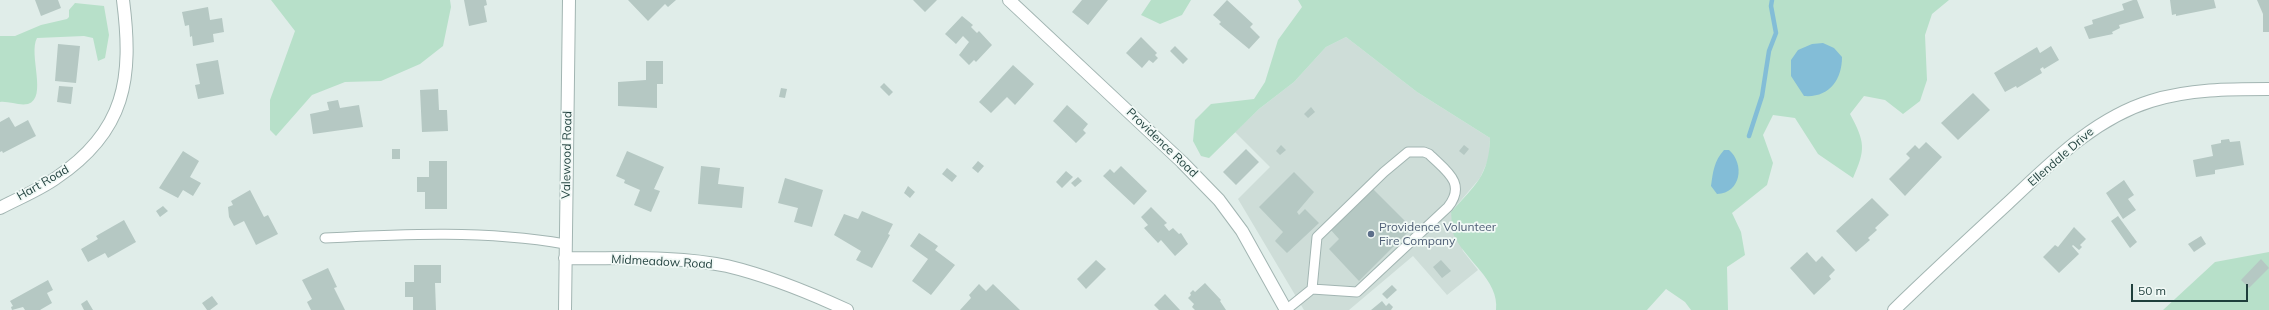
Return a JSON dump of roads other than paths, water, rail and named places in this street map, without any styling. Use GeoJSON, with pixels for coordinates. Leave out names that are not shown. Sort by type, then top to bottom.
{"type":"FeatureCollection","features":[{"type":"Feature","properties":{"kind":"street","name":"Hart Road"},"geometry":{"type":"LineString","coordinates":[[0,208],[55,179],[76,164],[92,149],[107,129],[120,104],[126,77],[127,26],[123,0]]}},
{"type":"Feature","properties":{"kind":"street","name":"Valewood Road"},"geometry":{"type":"LineString","coordinates":[[565,310],[569,0]]}},
{"type":"Feature","properties":{"kind":"street","name":"Providence Road"},"geometry":{"type":"LineString","coordinates":[[1009,0],[1182,162],[1219,200],[1242,231],[1286,310]]}},
{"type":"Feature","properties":{"kind":"street","name":"Ellendale Drive"},"geometry":{"type":"LineString","coordinates":[[1894,310],[2061,154],[2101,123],[2151,101],[2174,95],[2217,90],[2269,88]]}},
{"type":"Feature","properties":{"kind":"street","name":"Midmeadow Road"},"geometry":{"type":"LineString","coordinates":[[565,258],[688,261],[725,266],[768,277],[808,291],[847,310]]}},
{"type":"Feature","properties":{"kind":"lane"},"geometry":{"type":"LineString","coordinates":[[1286,310],[1312,289],[1357,292],[1448,207],[1454,199],[1457,188],[1454,179],[1429,154],[1424,152],[1408,152],[1384,172],[1317,237],[1312,289]]}},
{"type":"Feature","properties":{"kind":"lane"},"geometry":{"type":"LineString","coordinates":[[325,238],[470,235],[530,238],[565,244]]}},
{"type":"Feature","properties":{"kind":"water"},"geometry":{"type":"Polygon","coordinates":[[[1823,43],[1834,48],[1842,57],[1840,73],[1837,80],[1827,91],[1813,96],[1804,96],[1791,76],[1791,60],[1798,50],[1812,44],[1823,43]]]}},
{"type":"Feature","properties":{"kind":"water"},"geometry":{"type":"Polygon","coordinates":[[[1724,150],[1729,150],[1734,156],[1739,170],[1738,177],[1736,183],[1731,189],[1717,194],[1711,186],[1712,176],[1714,167],[1724,150]]]}},
{"type":"Feature","properties":{"kind":"waterway"},"geometry":{"type":"LineString","coordinates":[[1749,136],[1762,96],[1769,51],[1776,33],[1771,6],[1772,0]]}},
{"type":"Feature","properties":{"kind":"place","name":"Providence Volunteer Fire Company"},"geometry":{"type":"Point","coordinates":[1371,234]}}]}
